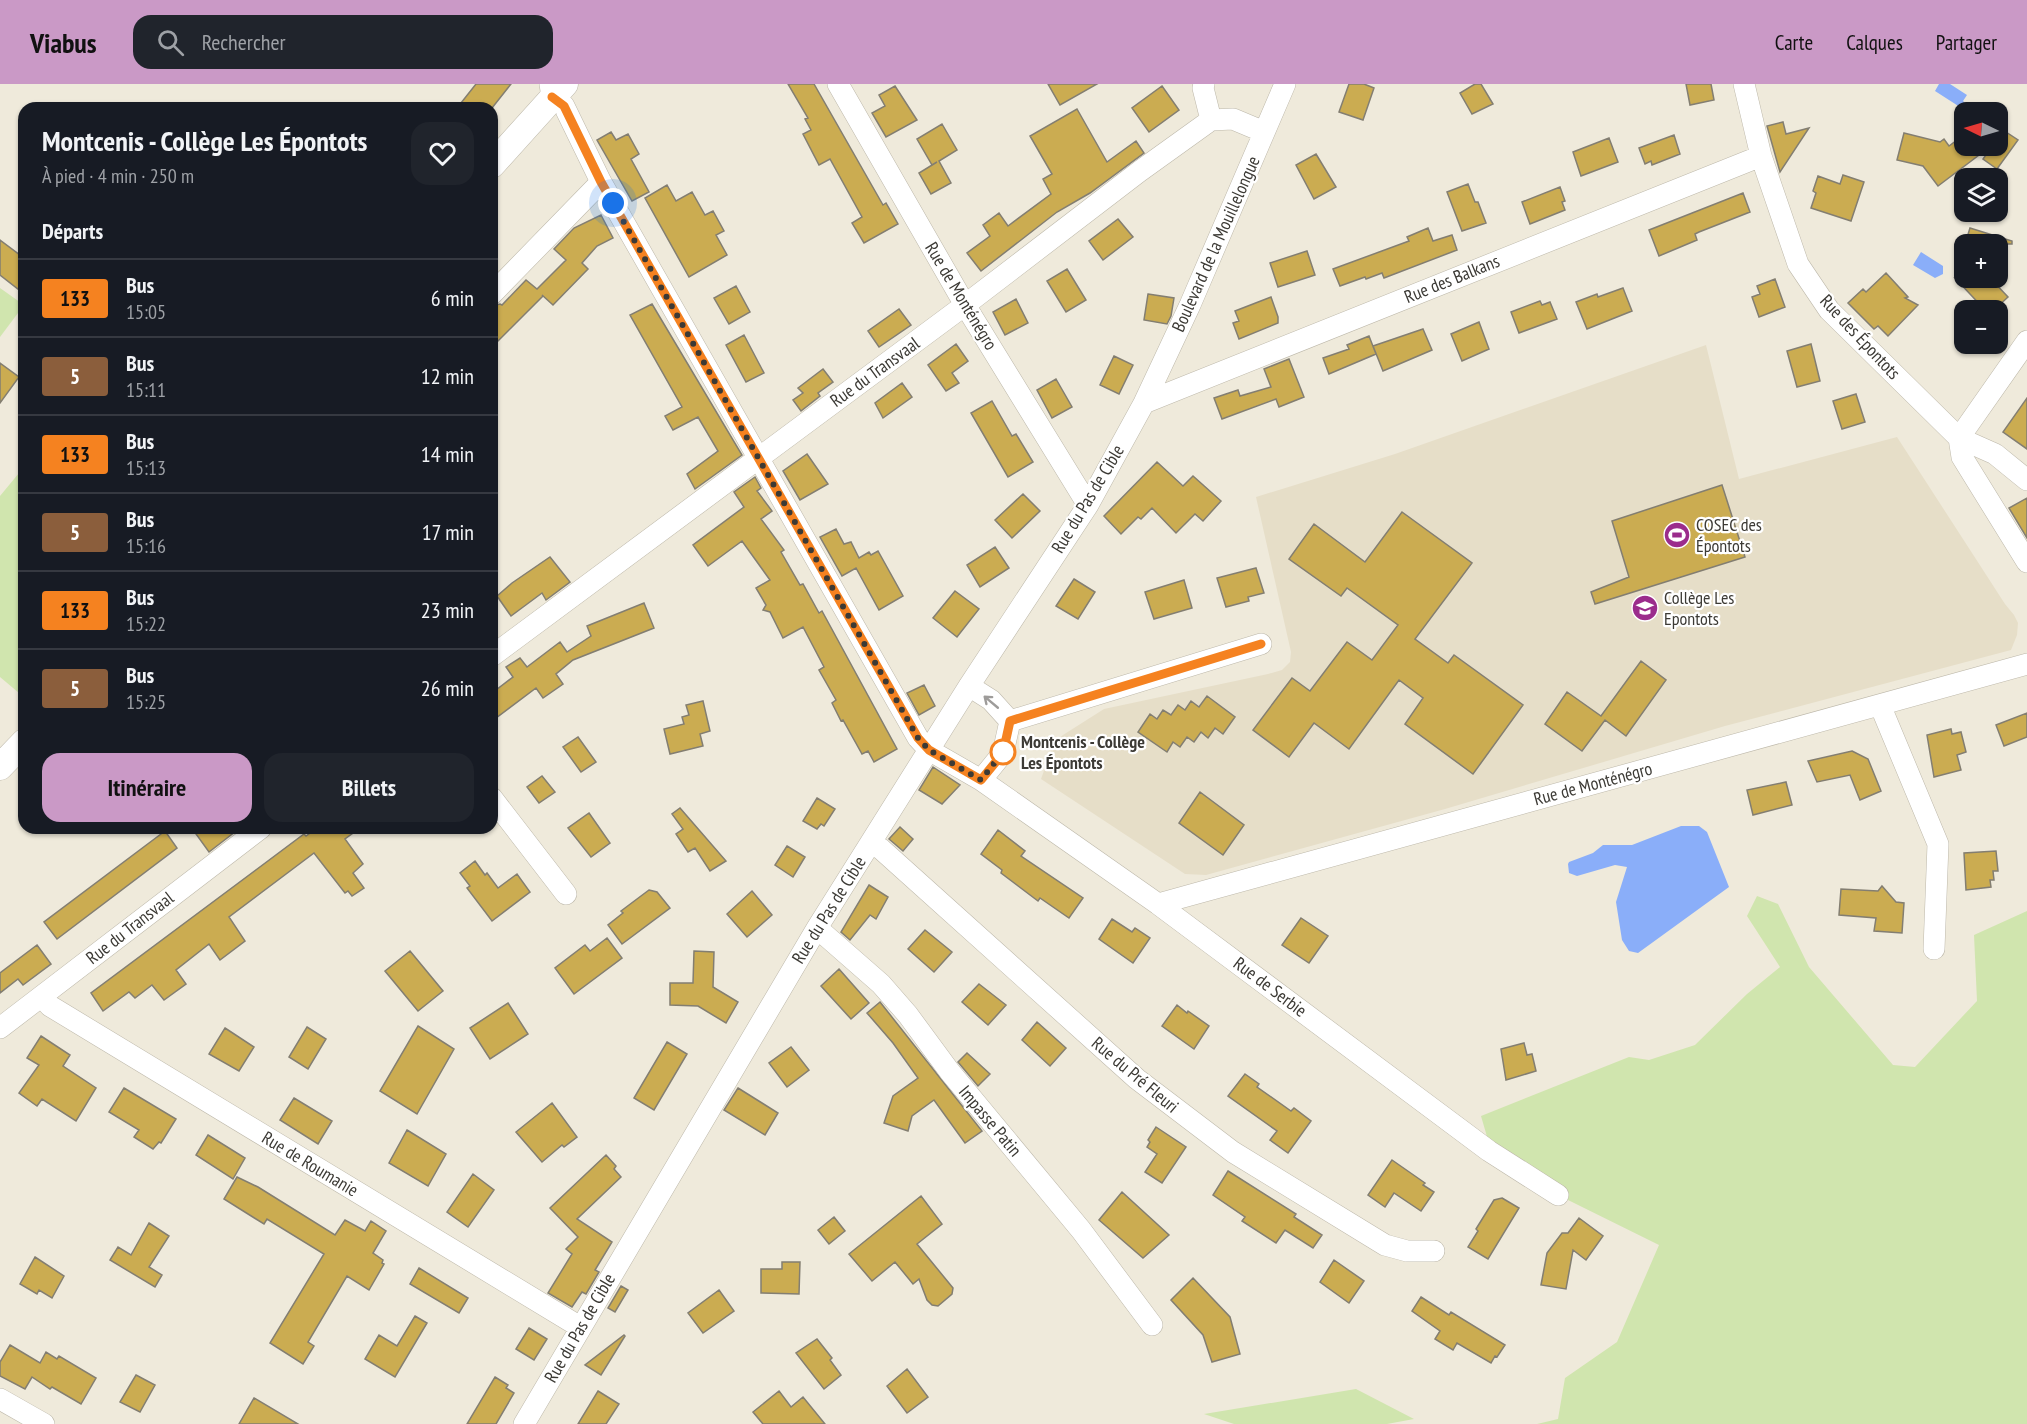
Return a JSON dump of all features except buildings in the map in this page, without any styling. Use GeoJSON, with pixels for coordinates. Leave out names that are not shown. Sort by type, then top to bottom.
{"type":"FeatureCollection","features":[{"type":"Feature","properties":{"kind":"main road"},"geometry":{"type":"LineString","coordinates":[[498,158],[556,88]]}},
{"type":"Feature","properties":{"kind":"main road"},"geometry":{"type":"LineString","coordinates":[[0,767],[18,748]]}},
{"type":"Feature","properties":{"kind":"street","name":"Rue de Monténégro"},"geometry":{"type":"LineString","coordinates":[[838,84],[965,305],[1088,506]]}},
{"type":"Feature","properties":{"kind":"street"},"geometry":{"type":"LineString","coordinates":[[1204,84],[1211,120],[1233,120],[1264,132]]}},
{"type":"Feature","properties":{"kind":"street","name":"Boulevard de la Mouillelongue"},"geometry":{"type":"LineString","coordinates":[[1144,403],[1190,306],[1285,84]]}},
{"type":"Feature","properties":{"kind":"street","name":"Rue des Épontots"},"geometry":{"type":"LineString","coordinates":[[1744,84],[1761,156],[1798,264],[1829,310],[1959,438],[1962,457],[2027,562]]}},
{"type":"Feature","properties":{"kind":"street"},"geometry":{"type":"LineString","coordinates":[[556,88],[601,182],[918,738],[929,750]]}},
{"type":"Feature","properties":{"kind":"street","name":"Rue du Transvaal"},"geometry":{"type":"LineString","coordinates":[[498,652],[1211,120]]}},
{"type":"Feature","properties":{"kind":"street","name":"Rue des Balkans"},"geometry":{"type":"LineString","coordinates":[[1144,403],[1761,156]]}},
{"type":"Feature","properties":{"kind":"street"},"geometry":{"type":"LineString","coordinates":[[498,288],[601,182]]}},
{"type":"Feature","properties":{"kind":"street"},"geometry":{"type":"LineString","coordinates":[[2027,340],[1959,438],[1995,454],[2027,480]]}},
{"type":"Feature","properties":{"kind":"street","name":"Rue du Pas de Cible"},"geometry":{"type":"LineString","coordinates":[[524,1424],[817,928],[969,686],[1088,506],[1144,403]]}},
{"type":"Feature","properties":{"kind":"street"},"geometry":{"type":"LineString","coordinates":[[1010,721],[1261,644]]}},
{"type":"Feature","properties":{"kind":"street","name":"Rue de Monténégro"},"geometry":{"type":"LineString","coordinates":[[1158,904],[2027,664]]}},
{"type":"Feature","properties":{"kind":"street"},"geometry":{"type":"LineString","coordinates":[[969,686],[991,700],[1010,721]]}},
{"type":"Feature","properties":{"kind":"street"},"geometry":{"type":"LineString","coordinates":[[1880,705],[1938,844],[1934,949]]}},
{"type":"Feature","properties":{"kind":"street"},"geometry":{"type":"LineString","coordinates":[[981,780],[1003,753],[1010,721]]}},
{"type":"Feature","properties":{"kind":"street","name":"Rue de Serbie"},"geometry":{"type":"LineString","coordinates":[[929,750],[981,780],[1158,904],[1489,1151],[1558,1195]]}},
{"type":"Feature","properties":{"kind":"street"},"geometry":{"type":"LineString","coordinates":[[498,806],[566,894]]}},
{"type":"Feature","properties":{"kind":"street","name":"Rue du Transvaal"},"geometry":{"type":"LineString","coordinates":[[0,1028],[253,834]]}},
{"type":"Feature","properties":{"kind":"street","name":"Rue du Pré Fleuri"},"geometry":{"type":"LineString","coordinates":[[871,843],[1137,1079],[1233,1152],[1385,1245],[1407,1251],[1434,1251]]}},
{"type":"Feature","properties":{"kind":"street","name":"Impasse Patin"},"geometry":{"type":"LineString","coordinates":[[817,928],[881,984],[908,1015],[950,1072],[1081,1230],[1152,1325]]}},
{"type":"Feature","properties":{"kind":"street","name":"Rue de Roumanie"},"geometry":{"type":"LineString","coordinates":[[42,997],[50,1006],[580,1328]]}},
{"type":"Feature","properties":{"kind":"street"},"geometry":{"type":"LineString","coordinates":[[0,1399],[44,1424]]}},
{"type":"Feature","properties":{"kind":"shaded area","name":"Collège Les Epontots"},"geometry":{"type":"Polygon","coordinates":[[[1706,345],[1739,479],[1897,437],[2014,615],[2018,623],[2017,635],[2011,650],[1725,726],[1445,809],[1206,875],[1185,874],[1041,779],[1054,743],[1104,709],[1268,674],[1282,670],[1290,662],[1291,652],[1256,497],[1395,454],[1706,345]]]}},
{"type":"Feature","properties":{"kind":"green space"},"geometry":{"type":"Polygon","coordinates":[[[0,288],[18,301],[18,313],[0,337],[0,288]]]}},
{"type":"Feature","properties":{"kind":"green space"},"geometry":{"type":"Polygon","coordinates":[[[18,474],[18,692],[0,677],[0,496],[18,474]]]}},
{"type":"Feature","properties":{"kind":"green space"},"geometry":{"type":"Polygon","coordinates":[[[1757,896],[1778,904],[1809,967],[1893,1065],[1915,1067],[1977,1001],[1974,935],[2027,911],[2027,1424],[1537,1424],[1558,1419],[1565,1378],[1617,1342],[1659,1245],[1495,1164],[1481,1116],[1629,1057],[1649,1060],[1695,1045],[1747,994],[1780,967],[1747,916],[1757,896]]]}},
{"type":"Feature","properties":{"kind":"green space"},"geometry":{"type":"Polygon","coordinates":[[[1356,1389],[1414,1419],[1387,1424],[1234,1424],[1204,1414],[1356,1389]]]}},
{"type":"Feature","properties":{"kind":"water"},"geometry":{"type":"Polygon","coordinates":[[[1939,84],[1950,84],[1967,95],[1964,102],[1954,103],[1935,91],[1939,84]]]}},
{"type":"Feature","properties":{"kind":"water"},"geometry":{"type":"Polygon","coordinates":[[[1921,252],[1943,266],[1943,274],[1935,278],[1913,265],[1921,252]]]}},
{"type":"Feature","properties":{"kind":"water"},"geometry":{"type":"Polygon","coordinates":[[[1681,826],[1699,826],[1707,832],[1729,887],[1638,953],[1629,951],[1622,940],[1616,902],[1627,867],[1615,865],[1577,876],[1569,873],[1568,864],[1593,853],[1603,845],[1632,845],[1681,826]]]}},
{"type":"Feature","properties":{"kind":"bus line","name":"133"},"geometry":{"type":"LineString","coordinates":[[552,97],[564,106],[601,182],[918,738],[929,750],[981,780],[1003,753],[1010,721],[1261,644]]}},
{"type":"Feature","properties":{"kind":"place","name":"COSEC des Épontots"},"geometry":{"type":"Point","coordinates":[1677,535]}},
{"type":"Feature","properties":{"kind":"place","name":"Collège Les Epontots"},"geometry":{"type":"Point","coordinates":[1645,608]}},
{"type":"Feature","properties":{"kind":"place","name":"Montcenis - Collège Les Épontots"},"geometry":{"type":"Point","coordinates":[1003,752]}},
{"type":"Feature","properties":{"kind":"route"},"geometry":{"type":"LineString","coordinates":[[613,203],[918,738],[929,750],[981,780],[1003,752]]}}]}
